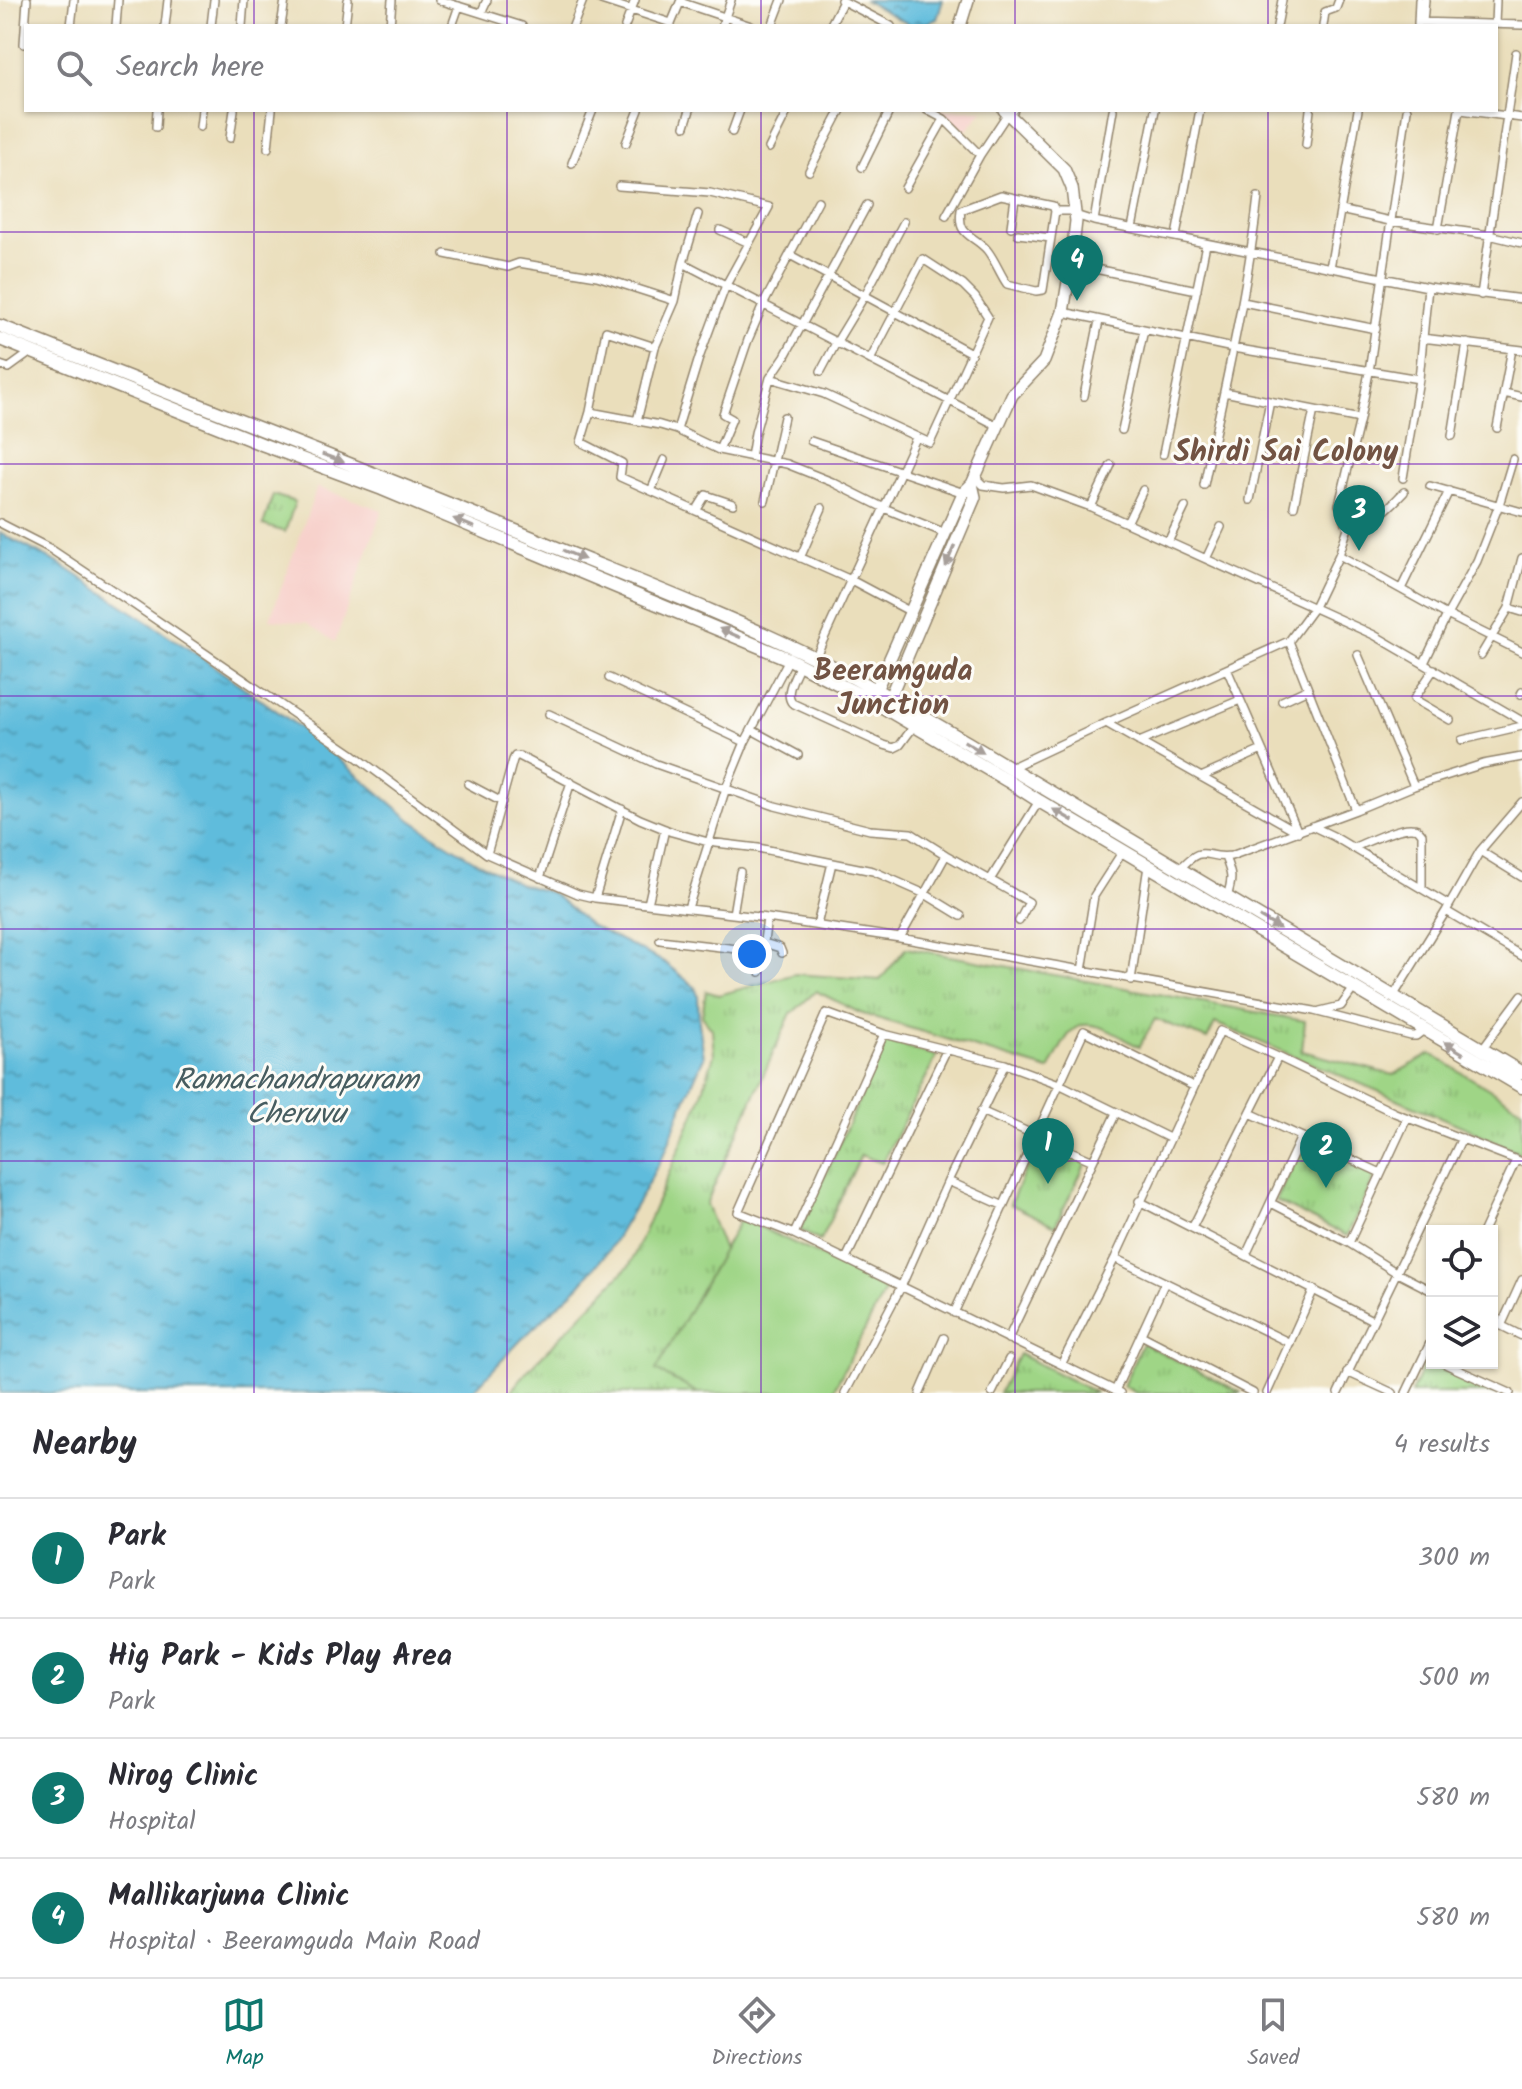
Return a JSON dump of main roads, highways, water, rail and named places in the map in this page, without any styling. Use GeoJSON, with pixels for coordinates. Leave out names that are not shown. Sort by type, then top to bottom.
{"type":"FeatureCollection","features":[{"type":"Feature","properties":{"kind":"highway"},"geometry":{"type":"LineString","coordinates":[[0,326],[269,434],[387,477],[667,600],[843,685],[1039,801],[1090,823]]}},
{"type":"Feature","properties":{"kind":"highway"},"geometry":{"type":"LineString","coordinates":[[0,339],[264,445],[815,658],[890,697],[1010,768],[1108,834],[1227,897],[1522,1073]]}},
{"type":"Feature","properties":{"kind":"highway"},"geometry":{"type":"LineString","coordinates":[[1108,834],[1123,850],[1148,866],[1522,1087]]}},
{"type":"Feature","properties":{"kind":"main road"},"geometry":{"type":"LineString","coordinates":[[961,24],[968,0]]}},
{"type":"Feature","properties":{"kind":"main road"},"geometry":{"type":"LineString","coordinates":[[890,697],[998,426],[1012,395],[1044,361],[1063,312],[1075,213],[1072,188],[1064,169],[1010,112]]}},
{"type":"Feature","properties":{"kind":"main road"},"geometry":{"type":"LineString","coordinates":[[876,690],[945,533],[971,488]]}},
{"type":"Feature","properties":{"kind":"water"},"geometry":{"type":"Polygon","coordinates":[[[864,0],[943,0],[937,19],[924,24],[908,24],[864,0]]]}},
{"type":"Feature","properties":{"kind":"water","name":"Ramachandrapuram Cheruvu"},"geometry":{"type":"Polygon","coordinates":[[[0,533],[60,564],[201,657],[309,734],[411,820],[444,842],[520,884],[552,893],[590,925],[664,962],[695,987],[704,1057],[667,1148],[641,1196],[609,1250],[580,1285],[521,1340],[471,1393],[0,1393],[0,533]]]}},
{"type":"Feature","properties":{"kind":"place","name":"Mallikarjuna Clinic"},"geometry":{"type":"Point","coordinates":[1077,301]}},
{"type":"Feature","properties":{"kind":"place","name":"Nirog Clinic"},"geometry":{"type":"Point","coordinates":[1359,551]}},
{"type":"Feature","properties":{"kind":"place","name":"Park"},"geometry":{"type":"Point","coordinates":[1048,1184]}},
{"type":"Feature","properties":{"kind":"place","name":"Hig Park - Kids Play Area"},"geometry":{"type":"Point","coordinates":[1326,1188]}},
{"type":"Feature","properties":{"kind":"district","name":"Shirdi Sai Colony"},"geometry":{"type":"Point","coordinates":[1286,453]}},
{"type":"Feature","properties":{"kind":"district","name":"Beeramguda Junction"},"geometry":{"type":"Point","coordinates":[893,689]}}]}
